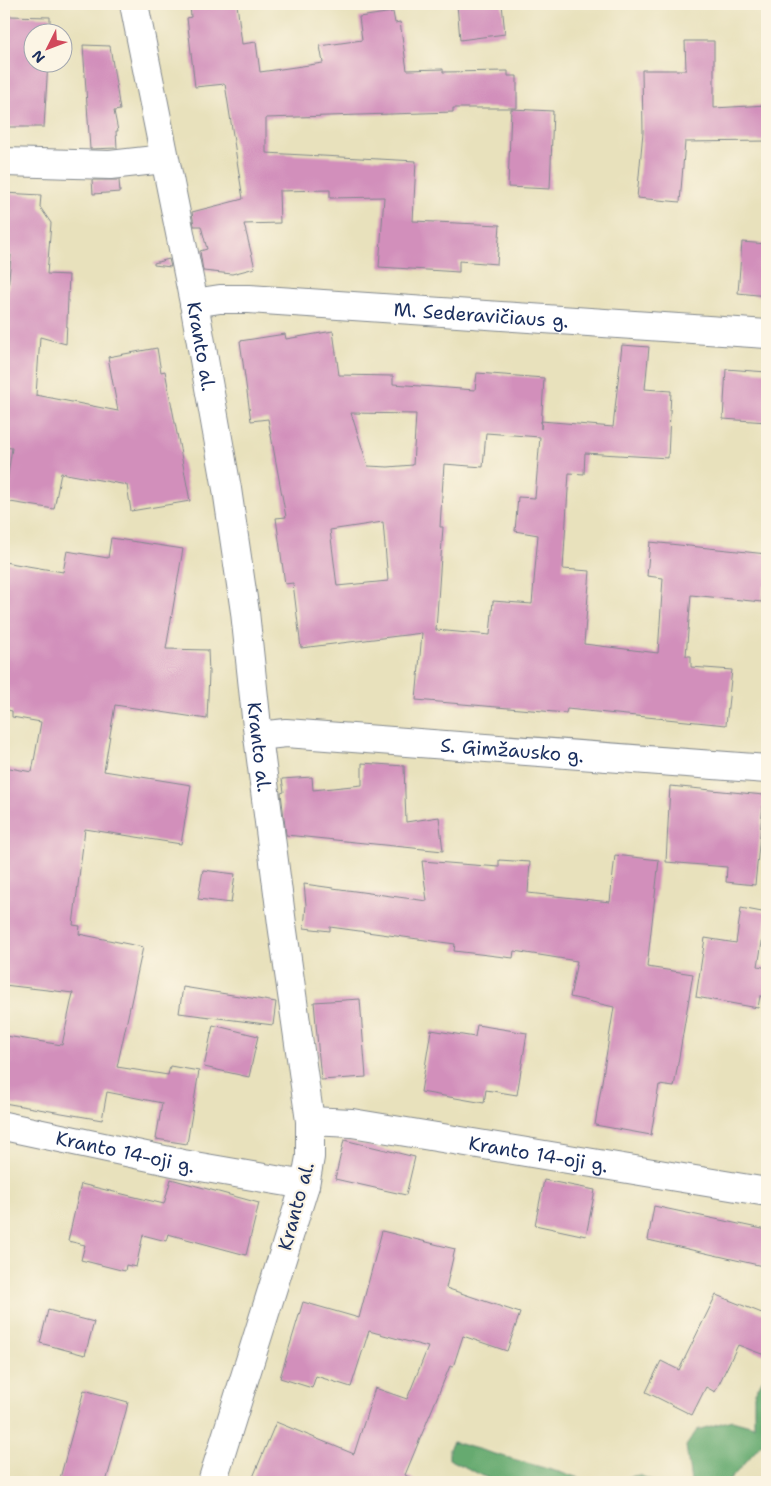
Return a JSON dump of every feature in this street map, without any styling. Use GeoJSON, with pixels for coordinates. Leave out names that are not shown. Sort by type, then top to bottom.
{"type":"FeatureCollection","features":[{"type":"Feature","properties":{"kind":"street","name":"Kranto al."},"geometry":{"type":"LineString","coordinates":[[134,4],[194,303],[230,508],[245,612],[258,736],[282,924],[310,1121],[310,1157],[305,1184],[212,1482]]}},
{"type":"Feature","properties":{"kind":"street"},"geometry":{"type":"LineString","coordinates":[[4,162],[110,165],[164,159]]}},
{"type":"Feature","properties":{"kind":"street","name":"M. Sederavičiaus g."},"geometry":{"type":"LineString","coordinates":[[194,303],[249,299],[767,334]]}},
{"type":"Feature","properties":{"kind":"street","name":"S. Gimžausko g."},"geometry":{"type":"LineString","coordinates":[[258,736],[286,733],[767,769]]}},
{"type":"Feature","properties":{"kind":"street","name":"Kranto 14-oji g."},"geometry":{"type":"LineString","coordinates":[[310,1121],[352,1122],[767,1192]]}},
{"type":"Feature","properties":{"kind":"street","name":"Kranto 14-oji g."},"geometry":{"type":"LineString","coordinates":[[4,1126],[183,1164],[305,1184]]}},
{"type":"Feature","properties":{"kind":"green space"},"geometry":{"type":"Polygon","coordinates":[[[767,1377],[767,1438],[728,1482],[691,1482],[686,1446],[697,1430],[732,1420],[754,1426],[754,1395],[763,1378],[767,1377]]]}},
{"type":"Feature","properties":{"kind":"green space"},"geometry":{"type":"Polygon","coordinates":[[[453,1442],[594,1482],[495,1482],[449,1459],[449,1449],[453,1442]]]}},
{"type":"Feature","properties":{"kind":"green space"},"geometry":{"type":"Polygon","coordinates":[[[639,1475],[656,1482],[604,1482],[639,1475]]]}},
{"type":"Feature","properties":{"kind":"building"},"geometry":{"type":"Polygon","coordinates":[[[237,4],[242,44],[256,42],[260,72],[323,63],[320,46],[362,40],[359,17],[393,12],[395,23],[400,22],[407,70],[443,69],[443,72],[508,71],[508,76],[517,76],[517,108],[453,108],[453,112],[266,118],[266,153],[416,161],[413,221],[500,225],[497,264],[459,261],[459,272],[379,267],[384,197],[330,198],[330,190],[279,191],[280,223],[244,224],[255,268],[232,274],[203,271],[200,251],[207,249],[201,226],[194,226],[192,212],[243,199],[225,84],[195,87],[187,18],[191,17],[190,6],[237,4]]]}},
{"type":"Feature","properties":{"kind":"building"},"geometry":{"type":"Polygon","coordinates":[[[457,4],[502,4],[505,34],[460,40],[457,4]]]}},
{"type":"Feature","properties":{"kind":"building"},"geometry":{"type":"Polygon","coordinates":[[[9,16],[50,17],[50,22],[22,22],[22,72],[47,72],[44,127],[5,127],[4,17],[9,18],[9,16]]]}},
{"type":"Feature","properties":{"kind":"building"},"geometry":{"type":"Polygon","coordinates":[[[685,41],[714,41],[714,108],[767,105],[767,141],[685,142],[680,202],[637,198],[643,132],[642,70],[686,70],[685,41]]]}},
{"type":"Feature","properties":{"kind":"building"},"geometry":{"type":"Polygon","coordinates":[[[83,45],[110,46],[120,110],[114,111],[118,131],[116,131],[117,148],[90,149],[83,45]]]}},
{"type":"Feature","properties":{"kind":"building"},"geometry":{"type":"Polygon","coordinates":[[[511,109],[553,111],[550,189],[508,187],[511,109]]]}},
{"type":"Feature","properties":{"kind":"building"},"geometry":{"type":"Polygon","coordinates":[[[92,180],[119,180],[120,192],[93,194],[92,180]]]}},
{"type":"Feature","properties":{"kind":"building"},"geometry":{"type":"Polygon","coordinates":[[[4,193],[41,195],[40,207],[51,223],[47,274],[69,275],[66,344],[40,337],[36,395],[118,411],[108,357],[157,348],[161,372],[165,371],[190,501],[131,511],[127,485],[61,473],[54,509],[4,501],[12,448],[4,447],[4,315],[6,315],[11,255],[4,255],[4,193]]]}},
{"type":"Feature","properties":{"kind":"building"},"geometry":{"type":"Polygon","coordinates":[[[742,242],[767,244],[767,296],[738,293],[742,242]]]}},
{"type":"Feature","properties":{"kind":"building"},"geometry":{"type":"Polygon","coordinates":[[[169,259],[171,267],[154,265],[154,263],[169,259]]]}},
{"type":"Feature","properties":{"kind":"building"},"geometry":{"type":"Polygon","coordinates":[[[333,331],[339,375],[393,376],[393,384],[475,390],[477,373],[544,378],[541,421],[613,427],[622,345],[649,347],[645,389],[671,391],[668,458],[585,453],[584,474],[569,473],[563,569],[590,571],[584,644],[658,653],[663,578],[647,576],[650,542],[767,554],[767,586],[763,586],[762,602],[691,595],[686,656],[691,656],[691,667],[732,670],[726,725],[567,709],[566,713],[416,700],[422,633],[301,648],[293,583],[285,584],[276,518],[286,517],[268,419],[251,421],[240,341],[285,334],[286,339],[333,331]],[[351,413],[368,466],[413,465],[416,414],[351,413]],[[486,433],[483,467],[444,464],[440,527],[443,527],[436,630],[490,635],[493,601],[532,604],[538,535],[515,531],[518,497],[535,498],[540,437],[486,433]],[[383,522],[330,530],[337,586],[388,581],[383,522]]]}},
{"type":"Feature","properties":{"kind":"building"},"geometry":{"type":"Polygon","coordinates":[[[726,369],[767,372],[767,422],[723,419],[726,369]]]}},
{"type":"Feature","properties":{"kind":"building"},"geometry":{"type":"Polygon","coordinates":[[[111,538],[183,549],[166,649],[208,650],[207,719],[115,705],[104,771],[191,785],[181,844],[85,829],[73,925],[80,926],[79,934],[143,947],[117,1067],[168,1075],[170,1066],[199,1071],[187,1144],[156,1139],[162,1103],[107,1092],[102,1120],[4,1103],[6,1036],[62,1045],[73,993],[4,985],[4,767],[32,772],[41,722],[12,717],[12,711],[4,709],[4,562],[63,572],[67,551],[108,558],[111,538]]]}},
{"type":"Feature","properties":{"kind":"building"},"geometry":{"type":"Polygon","coordinates":[[[362,763],[404,766],[406,822],[439,817],[443,851],[286,835],[281,793],[284,792],[282,779],[312,777],[313,790],[362,785],[362,763]]]}},
{"type":"Feature","properties":{"kind":"building"},"geometry":{"type":"Polygon","coordinates":[[[670,786],[764,795],[755,885],[726,882],[727,867],[666,862],[670,786]]]}},
{"type":"Feature","properties":{"kind":"building"},"geometry":{"type":"Polygon","coordinates":[[[615,855],[659,860],[647,967],[693,974],[674,1087],[659,1085],[651,1135],[595,1125],[614,1007],[570,997],[577,961],[514,951],[513,958],[454,951],[455,944],[330,927],[330,931],[304,928],[306,905],[304,884],[427,901],[422,861],[499,867],[499,860],[530,862],[528,893],[610,902],[615,855]]]}},
{"type":"Feature","properties":{"kind":"building"},"geometry":{"type":"Polygon","coordinates":[[[203,870],[235,874],[231,903],[198,899],[203,870]]]}},
{"type":"Feature","properties":{"kind":"building"},"geometry":{"type":"Polygon","coordinates":[[[741,908],[767,913],[758,966],[767,968],[767,997],[760,996],[758,1008],[696,997],[705,938],[736,943],[741,908]]]}},
{"type":"Feature","properties":{"kind":"building"},"geometry":{"type":"Polygon","coordinates":[[[183,987],[276,1002],[273,1025],[179,1013],[183,987]]]}},
{"type":"Feature","properties":{"kind":"building"},"geometry":{"type":"Polygon","coordinates":[[[360,999],[366,1077],[321,1080],[314,1002],[360,999]]]}},
{"type":"Feature","properties":{"kind":"building"},"geometry":{"type":"Polygon","coordinates":[[[213,1025],[258,1036],[249,1077],[204,1067],[213,1025]]]}},
{"type":"Feature","properties":{"kind":"building"},"geometry":{"type":"Polygon","coordinates":[[[477,1025],[527,1033],[517,1095],[486,1090],[484,1103],[421,1092],[431,1030],[475,1037],[477,1025]]]}},
{"type":"Feature","properties":{"kind":"building"},"geometry":{"type":"Polygon","coordinates":[[[344,1140],[415,1157],[406,1195],[335,1179],[344,1140]]]}},
{"type":"Feature","properties":{"kind":"building"},"geometry":{"type":"Polygon","coordinates":[[[171,1179],[259,1203],[246,1255],[168,1234],[166,1241],[143,1235],[136,1267],[126,1265],[125,1271],[81,1260],[85,1245],[68,1241],[81,1184],[164,1204],[171,1179]]]}},
{"type":"Feature","properties":{"kind":"building"},"geometry":{"type":"Polygon","coordinates":[[[544,1180],[595,1190],[586,1236],[535,1225],[544,1180]]]}},
{"type":"Feature","properties":{"kind":"building"},"geometry":{"type":"Polygon","coordinates":[[[654,1206],[767,1230],[767,1267],[648,1240],[654,1206]]]}},
{"type":"Feature","properties":{"kind":"building"},"geometry":{"type":"Polygon","coordinates":[[[382,1231],[455,1249],[446,1288],[520,1313],[507,1351],[463,1336],[453,1367],[450,1366],[405,1475],[419,1482],[251,1482],[276,1422],[354,1454],[375,1388],[407,1399],[428,1347],[369,1331],[351,1387],[316,1376],[312,1388],[280,1378],[303,1302],[359,1318],[382,1231]]]}},
{"type":"Feature","properties":{"kind":"building"},"geometry":{"type":"Polygon","coordinates":[[[716,1295],[767,1315],[767,1356],[738,1345],[715,1392],[706,1387],[692,1415],[646,1392],[661,1361],[679,1370],[716,1295]]]}},
{"type":"Feature","properties":{"kind":"building"},"geometry":{"type":"Polygon","coordinates":[[[48,1310],[94,1322],[85,1355],[40,1343],[48,1310]]]}},
{"type":"Feature","properties":{"kind":"building"},"geometry":{"type":"Polygon","coordinates":[[[84,1390],[128,1402],[126,1411],[106,1482],[59,1482],[84,1390]]]}}]}
